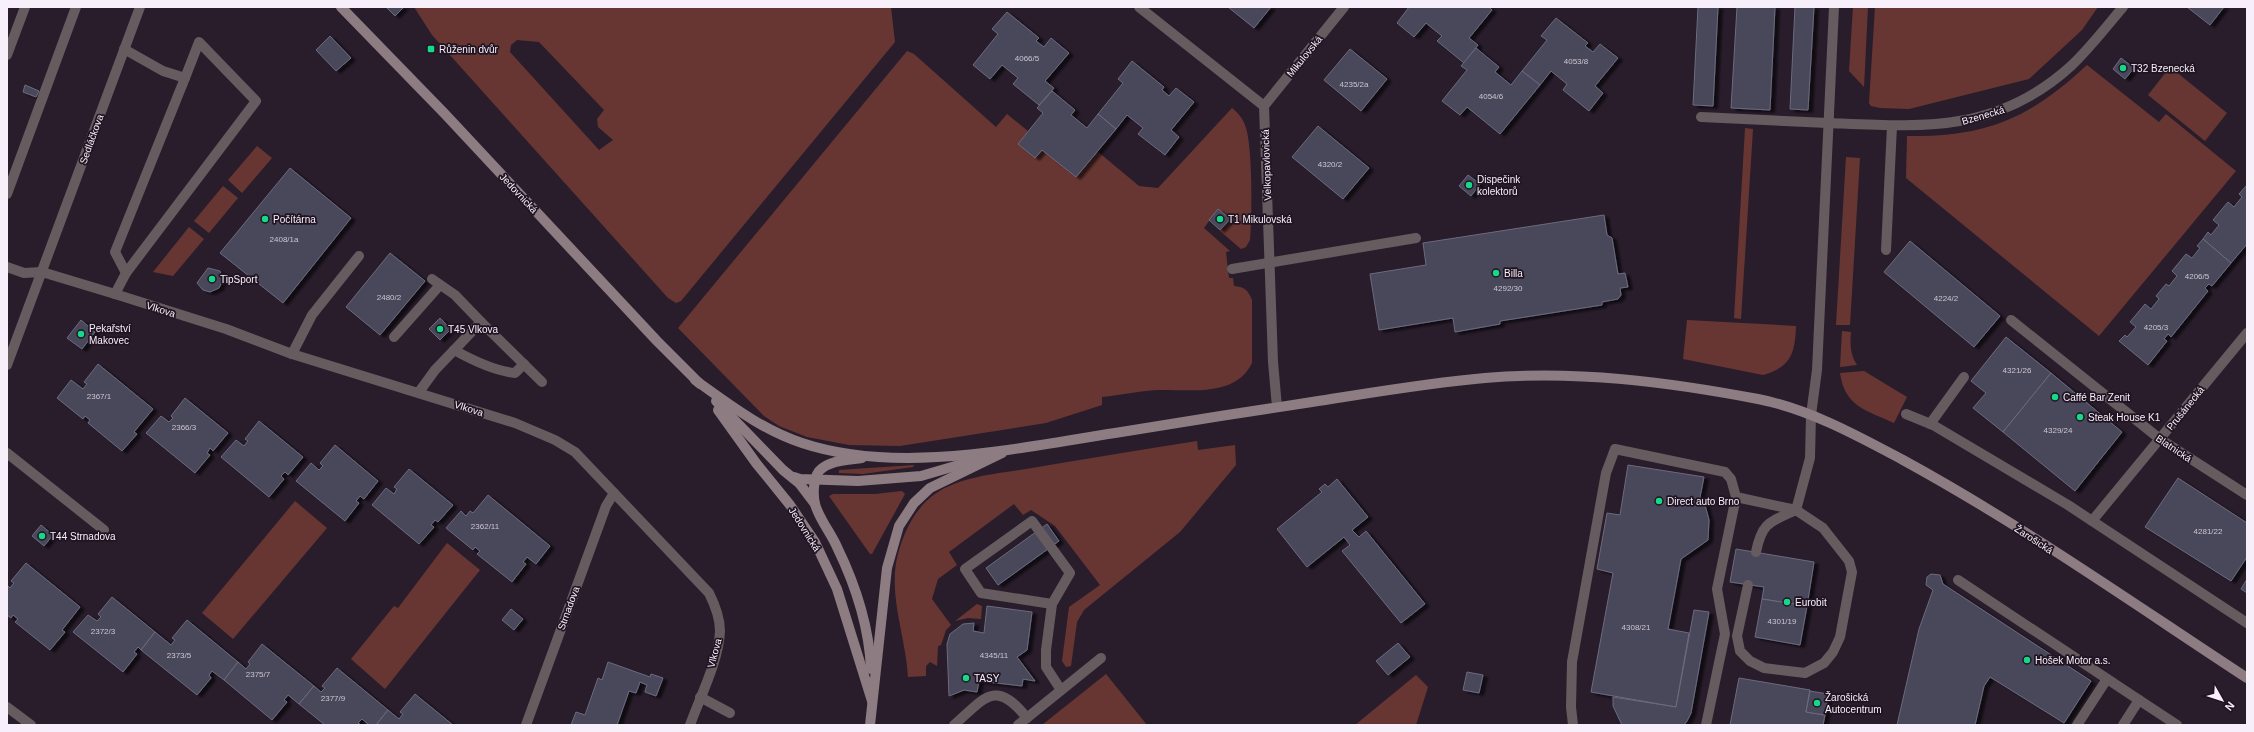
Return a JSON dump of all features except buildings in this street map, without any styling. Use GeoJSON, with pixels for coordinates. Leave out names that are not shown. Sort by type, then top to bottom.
{"type":"FeatureCollection","features":[{"type":"Feature","properties":{"kind":"main road","name":"Jedovnická"},"geometry":{"type":"LineString","coordinates":[[341,7],[445,114],[656,341],[773,460],[806,490],[815,504],[845,563],[864,612],[870,657],[872,701]]}},
{"type":"Feature","properties":{"kind":"main road","name":"Žarošická"},"geometry":{"type":"LineString","coordinates":[[1007,450],[1436,383],[1484,378],[1545,375],[1601,377],[1702,390],[1775,403],[1811,415],[1870,442],[1956,490],[2247,678]]}},
{"type":"Feature","properties":{"kind":"main road","name":"Jedovnická"},"geometry":{"type":"LineString","coordinates":[[696,380],[756,464],[803,522],[815,542],[837,589],[872,701]]}},
{"type":"Feature","properties":{"kind":"main road"},"geometry":{"type":"LineString","coordinates":[[696,380],[761,425],[791,438],[815,446],[871,457]]}},
{"type":"Feature","properties":{"kind":"main road","name":"Jedovnická"},"geometry":{"type":"LineString","coordinates":[[870,725],[887,568],[894,539],[905,514],[930,488],[1007,450]]}},
{"type":"Feature","properties":{"kind":"main road"},"geometry":{"type":"LineString","coordinates":[[815,480],[819,472],[828,464],[871,457],[935,457],[1007,450]]}},
{"type":"Feature","properties":{"kind":"main road"},"geometry":{"type":"LineString","coordinates":[[790,475],[800,480],[858,481],[921,476],[1007,450]]}},
{"type":"Feature","properties":{"kind":"main road","name":"Jedovnická"},"geometry":{"type":"LineString","coordinates":[[815,480],[815,504]]}},
{"type":"Feature","properties":{"kind":"street"},"geometry":{"type":"LineString","coordinates":[[7,55],[25,7]]}},
{"type":"Feature","properties":{"kind":"street"},"geometry":{"type":"LineString","coordinates":[[7,194],[76,7]]}},
{"type":"Feature","properties":{"kind":"street","name":"Sedláčkova"},"geometry":{"type":"LineString","coordinates":[[7,365],[140,7]]}},
{"type":"Feature","properties":{"kind":"street","name":"Mikulovská"},"geometry":{"type":"LineString","coordinates":[[1264,106],[1344,7]]}},
{"type":"Feature","properties":{"kind":"street"},"geometry":{"type":"LineString","coordinates":[[1796,510],[1810,458],[1811,415],[1817,370],[1834,7]]}},
{"type":"Feature","properties":{"kind":"street","name":"Bzenecká"},"geometry":{"type":"LineString","coordinates":[[1701,116],[1828,124],[1892,126],[1923,126],[1974,119],[2004,110],[2027,98],[2074,62],[2123,7]]}},
{"type":"Feature","properties":{"kind":"street"},"geometry":{"type":"LineString","coordinates":[[1143,10],[1264,106]]}},
{"type":"Feature","properties":{"kind":"street"},"geometry":{"type":"LineString","coordinates":[[115,294],[126,272],[256,101],[199,42],[115,252],[126,272]]}},
{"type":"Feature","properties":{"kind":"street"},"geometry":{"type":"LineString","coordinates":[[124,49],[163,71],[185,78]]}},
{"type":"Feature","properties":{"kind":"street","name":"Velkopavlovická"},"geometry":{"type":"LineString","coordinates":[[1264,106],[1273,362],[1277,407]]}},
{"type":"Feature","properties":{"kind":"street"},"geometry":{"type":"LineString","coordinates":[[1886,250],[1892,126]]}},
{"type":"Feature","properties":{"kind":"street"},"geometry":{"type":"LineString","coordinates":[[1232,269],[1416,238]]}},
{"type":"Feature","properties":{"kind":"street"},"geometry":{"type":"LineString","coordinates":[[292,354],[312,315],[359,256]]}},
{"type":"Feature","properties":{"kind":"street"},"geometry":{"type":"LineString","coordinates":[[7,267],[24,273],[42,272]]}},
{"type":"Feature","properties":{"kind":"street","name":"Vlkova"},"geometry":{"type":"LineString","coordinates":[[42,272],[226,329],[292,354],[419,392],[515,423],[555,440],[575,452],[709,593],[717,610],[720,631],[716,653],[690,725]]}},
{"type":"Feature","properties":{"kind":"street"},"geometry":{"type":"LineString","coordinates":[[432,279],[455,295],[542,382]]}},
{"type":"Feature","properties":{"kind":"street"},"geometry":{"type":"LineString","coordinates":[[394,337],[440,285]]}},
{"type":"Feature","properties":{"kind":"street","name":"Blatnická"},"geometry":{"type":"LineString","coordinates":[[2011,320],[2160,439],[2247,495]]}},
{"type":"Feature","properties":{"kind":"street"},"geometry":{"type":"LineString","coordinates":[[419,392],[454,350],[481,322]]}},
{"type":"Feature","properties":{"kind":"street","name":"Prušánecká"},"geometry":{"type":"LineString","coordinates":[[2092,521],[2247,333]]}},
{"type":"Feature","properties":{"kind":"street"},"geometry":{"type":"LineString","coordinates":[[454,350],[475,362],[506,372],[514,373],[524,364]]}},
{"type":"Feature","properties":{"kind":"street"},"geometry":{"type":"LineString","coordinates":[[1930,424],[1964,377]]}},
{"type":"Feature","properties":{"kind":"street"},"geometry":{"type":"LineString","coordinates":[[1906,414],[1930,424],[2092,521],[2247,623]]}},
{"type":"Feature","properties":{"kind":"street"},"geometry":{"type":"LineString","coordinates":[[1573,725],[1571,707],[1572,662],[1606,473],[1615,449],[1724,472],[1731,479],[1736,497],[1717,589],[1724,634],[1706,725]]}},
{"type":"Feature","properties":{"kind":"street"},"geometry":{"type":"LineString","coordinates":[[7,453],[104,530]]}},
{"type":"Feature","properties":{"kind":"street","name":"Strnadova"},"geometry":{"type":"LineString","coordinates":[[526,725],[606,506],[614,493]]}},
{"type":"Feature","properties":{"kind":"street"},"geometry":{"type":"LineString","coordinates":[[1736,497],[1796,510],[1823,528],[1849,561],[1852,572],[1840,637],[1833,652],[1824,663],[1805,672],[1764,668],[1750,661],[1740,651],[1737,636],[1748,585]]}},
{"type":"Feature","properties":{"kind":"street"},"geometry":{"type":"LineString","coordinates":[[1756,552],[1760,534],[1772,520],[1796,510]]}},
{"type":"Feature","properties":{"kind":"street"},"geometry":{"type":"LineString","coordinates":[[1052,604],[981,593],[965,569],[1032,521],[1070,573],[1052,604],[1045,661],[1048,671],[1062,690]]}},
{"type":"Feature","properties":{"kind":"street"},"geometry":{"type":"LineString","coordinates":[[1958,580],[2139,700],[2163,721],[2177,725]]}},
{"type":"Feature","properties":{"kind":"street"},"geometry":{"type":"LineString","coordinates":[[1724,634],[1737,636]]}},
{"type":"Feature","properties":{"kind":"street"},"geometry":{"type":"LineString","coordinates":[[1018,725],[1101,658]]}},
{"type":"Feature","properties":{"kind":"street"},"geometry":{"type":"LineString","coordinates":[[2077,725],[2107,679]]}},
{"type":"Feature","properties":{"kind":"street"},"geometry":{"type":"LineString","coordinates":[[954,725],[982,701],[993,696],[1008,697],[1027,718]]}},
{"type":"Feature","properties":{"kind":"street"},"geometry":{"type":"LineString","coordinates":[[700,697],[730,712]]}},
{"type":"Feature","properties":{"kind":"street"},"geometry":{"type":"LineString","coordinates":[[2123,725],[2139,700]]}},
{"type":"Feature","properties":{"kind":"street"},"geometry":{"type":"LineString","coordinates":[[7,707],[31,725]]}},
{"type":"Feature","properties":{"kind":"shaded area"},"geometry":{"type":"Polygon","coordinates":[[[414,7],[891,7],[895,42],[681,301],[676,303],[668,298],[432,35],[414,7]],[[517,40],[511,45],[510,52],[599,150],[613,140],[598,127],[597,119],[604,110],[539,42],[517,40]]]}},
{"type":"Feature","properties":{"kind":"shaded area"},"geometry":{"type":"Polygon","coordinates":[[[1853,7],[1868,7],[1864,87],[1849,71],[1853,7]]]}},
{"type":"Feature","properties":{"kind":"shaded area"},"geometry":{"type":"Polygon","coordinates":[[[1875,7],[2098,7],[2082,30],[2029,79],[1909,109],[1880,108],[1871,106],[1869,103],[1875,7]]]}},
{"type":"Feature","properties":{"kind":"shaded area"},"geometry":{"type":"Polygon","coordinates":[[[907,51],[914,54],[996,127],[1007,114],[1028,131],[1018,144],[1035,158],[1042,150],[1076,177],[1097,151],[1139,186],[1158,188],[1232,108],[1241,117],[1248,135],[1251,164],[1250,240],[1246,247],[1241,249],[1220,231],[1230,219],[1218,209],[1204,228],[1230,251],[1226,252],[1229,278],[1233,278],[1234,286],[1241,287],[1246,290],[1252,300],[1252,363],[1244,374],[1234,382],[1223,387],[1197,390],[1157,390],[1102,397],[1102,405],[1046,423],[900,446],[849,445],[807,437],[779,426],[764,416],[678,328],[907,51]]]}},
{"type":"Feature","properties":{"kind":"shaded area"},"geometry":{"type":"Polygon","coordinates":[[[2087,65],[2159,122],[2166,114],[2236,171],[2099,336],[1906,178],[1907,136],[1960,133],[2005,121],[2046,99],[2066,84],[2087,65]]]}},
{"type":"Feature","properties":{"kind":"shaded area"},"geometry":{"type":"Polygon","coordinates":[[[2170,67],[2227,113],[2205,141],[2148,95],[2170,67]]]}},
{"type":"Feature","properties":{"kind":"shaded area"},"geometry":{"type":"Polygon","coordinates":[[[1745,128],[1753,129],[1741,319],[1734,318],[1745,128]]]}},
{"type":"Feature","properties":{"kind":"shaded area"},"geometry":{"type":"Polygon","coordinates":[[[257,146],[272,158],[242,193],[228,180],[257,146]]]}},
{"type":"Feature","properties":{"kind":"shaded area"},"geometry":{"type":"Polygon","coordinates":[[[1846,157],[1860,158],[1850,325],[1836,325],[1846,157]]]}},
{"type":"Feature","properties":{"kind":"shaded area"},"geometry":{"type":"Polygon","coordinates":[[[223,186],[238,198],[209,233],[194,221],[223,186]]]}},
{"type":"Feature","properties":{"kind":"shaded area"},"geometry":{"type":"Polygon","coordinates":[[[189,227],[204,239],[173,276],[153,272],[189,227]]]}},
{"type":"Feature","properties":{"kind":"shaded area"},"geometry":{"type":"Polygon","coordinates":[[[1687,320],[1796,326],[1793,351],[1790,358],[1780,368],[1763,375],[1683,359],[1687,320]]]}},
{"type":"Feature","properties":{"kind":"shaded area"},"geometry":{"type":"Polygon","coordinates":[[[1842,331],[1851,332],[1851,349],[1857,365],[1840,367],[1842,331]]]}},
{"type":"Feature","properties":{"kind":"shaded area"},"geometry":{"type":"Polygon","coordinates":[[[1864,371],[1907,397],[1894,423],[1858,406],[1847,393],[1840,373],[1864,371]]]}},
{"type":"Feature","properties":{"kind":"shaded area"},"geometry":{"type":"Polygon","coordinates":[[[1197,441],[1198,450],[1235,445],[1236,465],[1180,532],[1084,610],[1077,622],[1071,666],[1066,667],[1062,661],[1069,607],[1100,585],[1055,526],[1031,510],[1023,515],[1014,504],[949,552],[957,565],[938,579],[932,599],[951,625],[946,630],[941,645],[938,646],[937,666],[930,662],[926,666],[926,676],[908,677],[895,592],[896,563],[901,543],[910,523],[915,514],[930,498],[938,492],[959,482],[981,476],[1197,441]]]}},
{"type":"Feature","properties":{"kind":"shaded area"},"geometry":{"type":"Polygon","coordinates":[[[914,465],[913,467],[863,474],[839,473],[839,470],[914,465]]]}},
{"type":"Feature","properties":{"kind":"shaded area"},"geometry":{"type":"Polygon","coordinates":[[[902,491],[905,494],[872,554],[870,554],[829,496],[833,494],[875,494],[902,491]]]}},
{"type":"Feature","properties":{"kind":"shaded area"},"geometry":{"type":"Polygon","coordinates":[[[295,501],[327,528],[233,639],[202,613],[295,501]]]}},
{"type":"Feature","properties":{"kind":"shaded area"},"geometry":{"type":"Polygon","coordinates":[[[447,543],[480,570],[385,689],[351,659],[394,606],[398,608],[447,543]]]}},
{"type":"Feature","properties":{"kind":"shaded area"},"geometry":{"type":"Polygon","coordinates":[[[977,604],[982,606],[981,619],[968,618],[955,621],[977,604]]]}},
{"type":"Feature","properties":{"kind":"shaded area"},"geometry":{"type":"Polygon","coordinates":[[[1106,674],[1147,725],[1042,725],[1106,674]]]}},
{"type":"Feature","properties":{"kind":"shaded area"},"geometry":{"type":"Polygon","coordinates":[[[1416,675],[1428,687],[1416,725],[1355,725],[1416,675]]]}},
{"type":"Feature","properties":{"kind":"place","name":"Růženin dvůr"},"geometry":{"type":"Point","coordinates":[431,49]}},
{"type":"Feature","properties":{"kind":"place","name":"T32 Bzenecká"},"geometry":{"type":"Point","coordinates":[2123,68]}},
{"type":"Feature","properties":{"kind":"place","name":"Dispečink kolektorů"},"geometry":{"type":"Point","coordinates":[1469,185]}},
{"type":"Feature","properties":{"kind":"place","name":"Počítárna"},"geometry":{"type":"Point","coordinates":[265,219]}},
{"type":"Feature","properties":{"kind":"place","name":"T1 Mikulovská"},"geometry":{"type":"Point","coordinates":[1220,219]}},
{"type":"Feature","properties":{"kind":"place","name":"Billa"},"geometry":{"type":"Point","coordinates":[1496,273]}},
{"type":"Feature","properties":{"kind":"place","name":"TipSport"},"geometry":{"type":"Point","coordinates":[212,279]}},
{"type":"Feature","properties":{"kind":"place","name":"T45 Vlkova"},"geometry":{"type":"Point","coordinates":[440,329]}},
{"type":"Feature","properties":{"kind":"place","name":"Pekařství Makovec"},"geometry":{"type":"Point","coordinates":[81,334]}},
{"type":"Feature","properties":{"kind":"place","name":"Caffé Bar Zenit"},"geometry":{"type":"Point","coordinates":[2055,397]}},
{"type":"Feature","properties":{"kind":"place","name":"Steak House K1"},"geometry":{"type":"Point","coordinates":[2080,417]}},
{"type":"Feature","properties":{"kind":"place","name":"Direct auto Brno"},"geometry":{"type":"Point","coordinates":[1659,501]}},
{"type":"Feature","properties":{"kind":"place","name":"T44 Strnadova"},"geometry":{"type":"Point","coordinates":[42,536]}},
{"type":"Feature","properties":{"kind":"place","name":"Eurobit"},"geometry":{"type":"Point","coordinates":[1787,602]}},
{"type":"Feature","properties":{"kind":"place","name":"Hošek Motor a.s."},"geometry":{"type":"Point","coordinates":[2027,660]}},
{"type":"Feature","properties":{"kind":"place","name":"TASY"},"geometry":{"type":"Point","coordinates":[966,678]}},
{"type":"Feature","properties":{"kind":"place","name":"Žarošická Autocentrum"},"geometry":{"type":"Point","coordinates":[1817,703]}}]}
